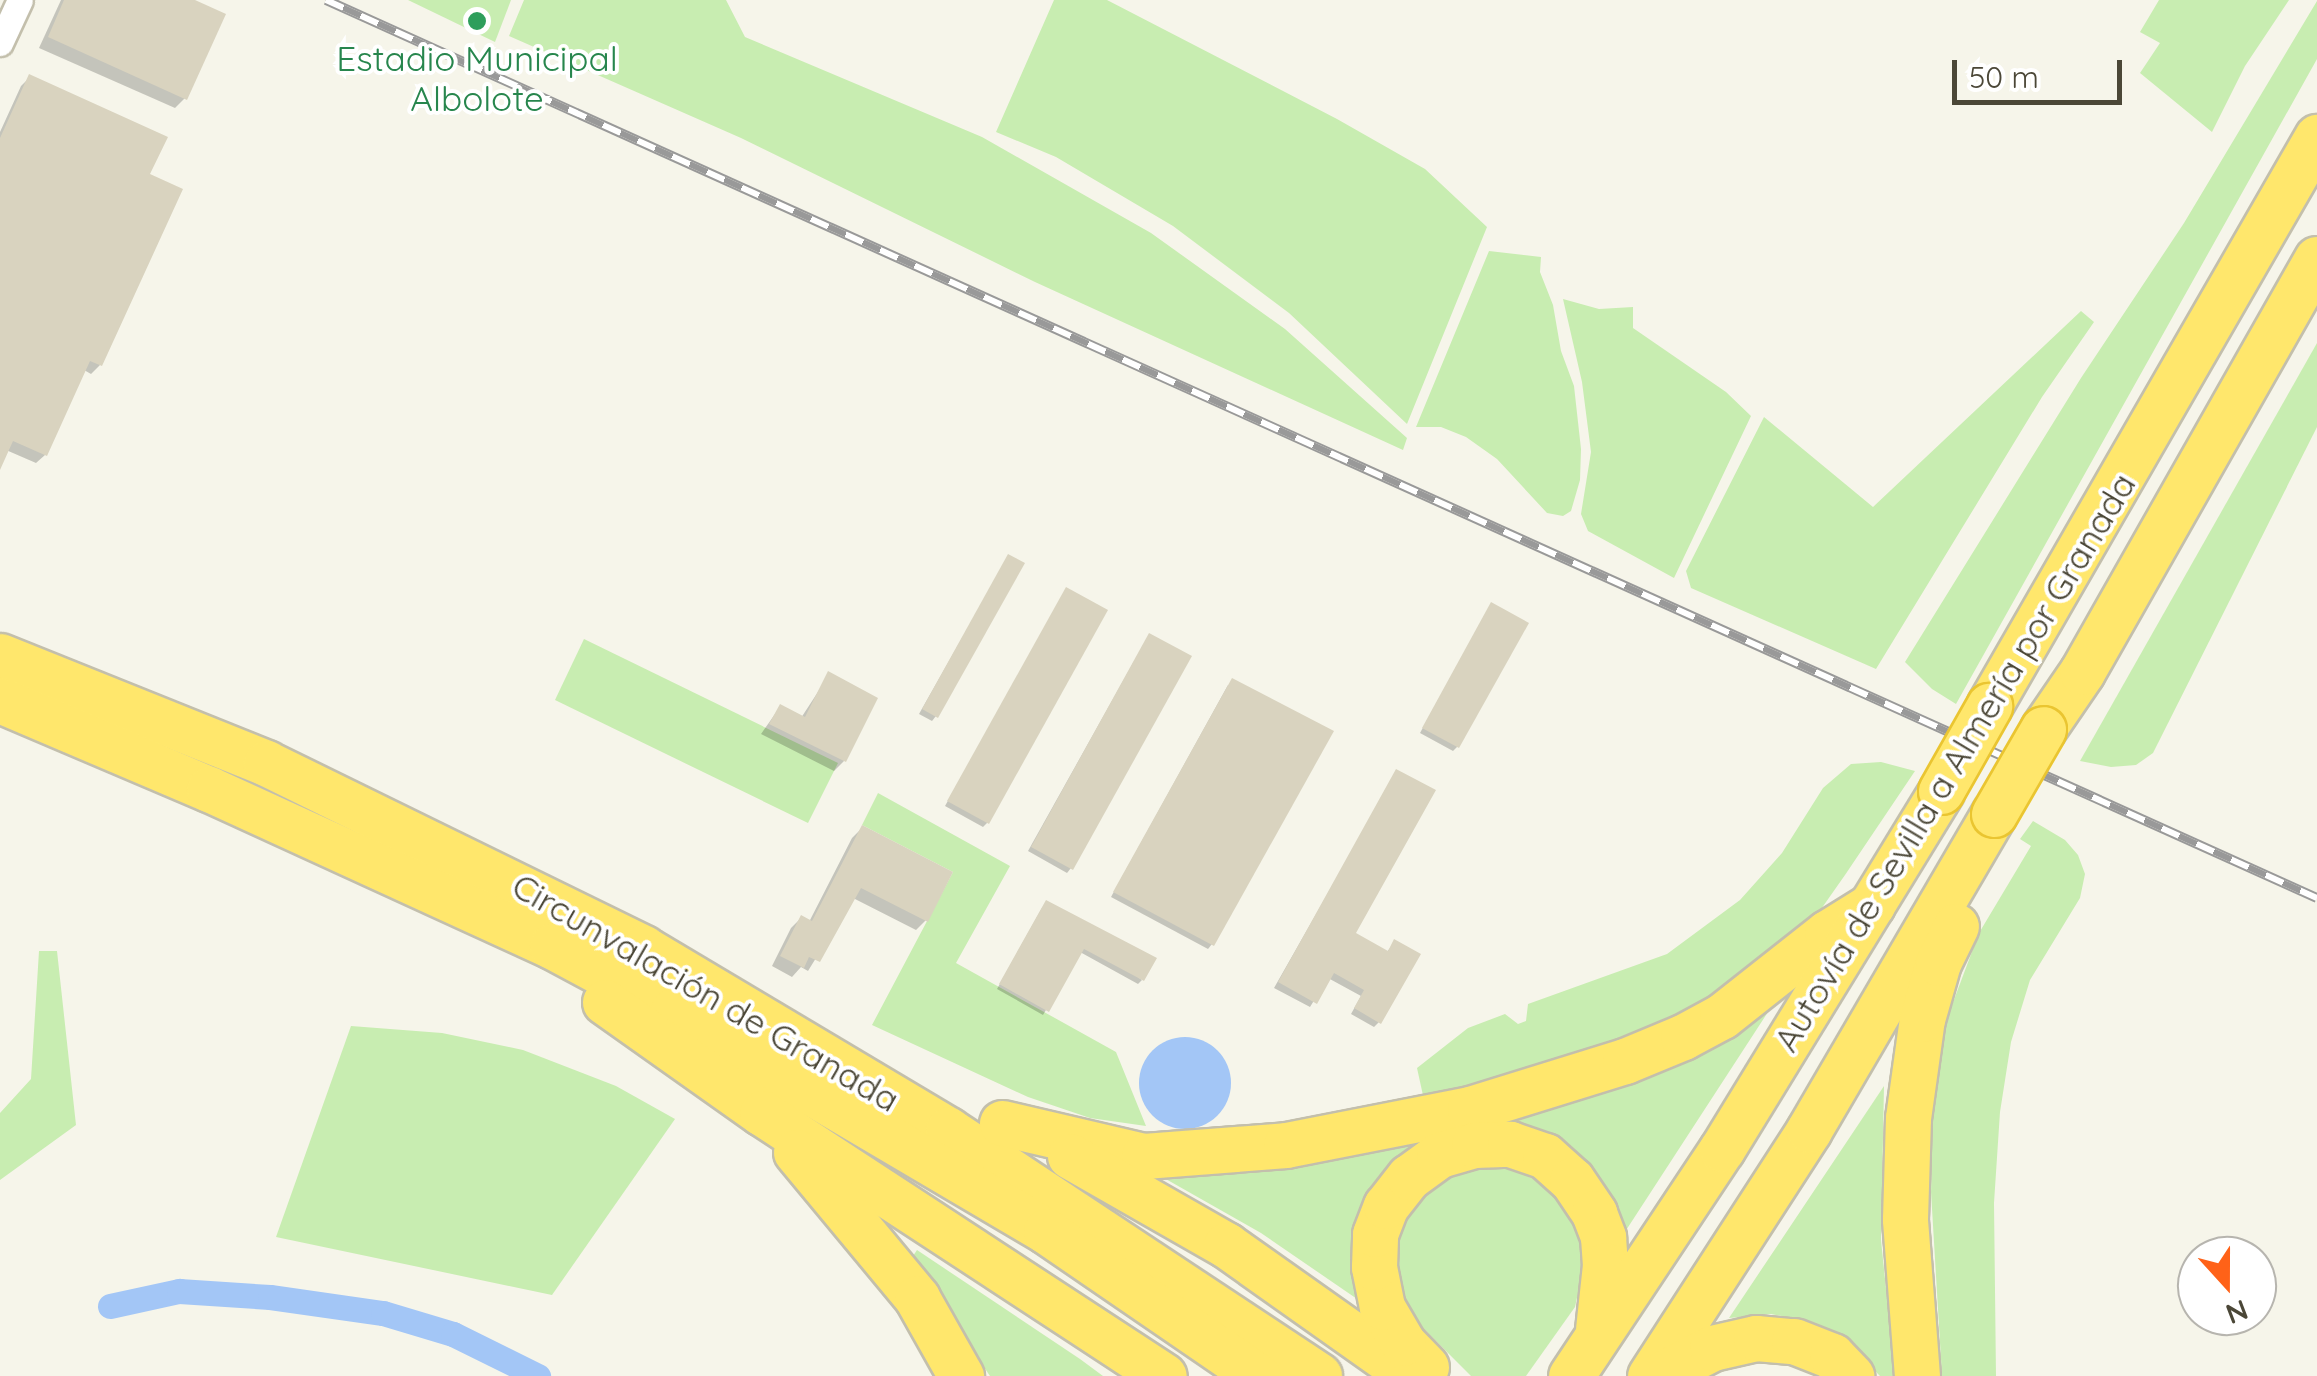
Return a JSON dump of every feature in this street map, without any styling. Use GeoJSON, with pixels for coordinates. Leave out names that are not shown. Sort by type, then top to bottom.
{"type":"FeatureCollection","features":[{"type":"Feature","properties":{"kind":"highway","name":"Autovía de Sevilla a Almería por Granada"},"geometry":{"type":"LineString","coordinates":[[1582,1360],[1722,1149],[1872,905],[2317,137]]}},
{"type":"Feature","properties":{"kind":"highway","name":"Autovía de Sevilla a Almería por Granada"},"geometry":{"type":"LineString","coordinates":[[1650,1376],[2003,818],[2317,259]]}},
{"type":"Feature","properties":{"kind":"highway","name":"Circunvalación de Granada"},"geometry":{"type":"LineString","coordinates":[[4,667],[209,789],[510,927],[673,1011],[828,1098],[1046,1231],[1258,1376]]}},
{"type":"Feature","properties":{"kind":"highway","name":"Circunvalación de Granada"},"geometry":{"type":"LineString","coordinates":[[4,667],[266,763],[643,948],[1056,1199],[1318,1376]]}},
{"type":"Feature","properties":{"kind":"highway"},"geometry":{"type":"LineString","coordinates":[[1917,1376],[1906,1219],[1908,1118],[1922,1018],[1938,963],[2003,818]]}},
{"type":"Feature","properties":{"kind":"highway"},"geometry":{"type":"LineString","coordinates":[[1002,1123],[1089,1147],[1161,1156],[1286,1145],[1470,1109],[1608,1067],[1683,1037],[1722,1016],[1827,933],[1872,905]]}},
{"type":"Feature","properties":{"kind":"highway"},"geometry":{"type":"LineString","coordinates":[[510,927],[539,962],[1164,1376]]}},
{"type":"Feature","properties":{"kind":"highway"},"geometry":{"type":"LineString","coordinates":[[750,1013],[799,1022],[1113,1177],[1226,1244],[1411,1376]]}},
{"type":"Feature","properties":{"kind":"highway"},"geometry":{"type":"LineString","coordinates":[[762,1113],[917,1298],[962,1376]]}},
{"type":"Feature","properties":{"kind":"highway"},"geometry":{"type":"LineString","coordinates":[[1434,1376],[1403,1343],[1382,1306],[1374,1267],[1375,1234],[1386,1206],[1408,1177],[1439,1155],[1474,1146],[1510,1144],[1544,1156],[1572,1180],[1594,1213],[1605,1264],[1582,1360]]}},
{"type":"Feature","properties":{"kind":"highway"},"geometry":{"type":"LineString","coordinates":[[1658,1376],[1712,1348],[1756,1338],[1794,1341],[1832,1356],[1851,1376]]}},
{"type":"Feature","properties":{"kind":"street"},"geometry":{"type":"LineString","coordinates":[[0,44],[20,0]]}},
{"type":"Feature","properties":{"kind":"green space","name":"Estadio Municipal Albolote"},"geometry":{"type":"Polygon","coordinates":[[[408,0],[511,0],[495,42],[408,0]]]}},
{"type":"Feature","properties":{"kind":"green space"},"geometry":{"type":"Polygon","coordinates":[[[524,0],[726,0],[745,37],[982,137],[1151,233],[1285,329],[1407,438],[1403,450],[1035,282],[741,138],[509,36],[524,0]]]}},
{"type":"Feature","properties":{"kind":"green space"},"geometry":{"type":"Polygon","coordinates":[[[1054,0],[1107,0],[1337,119],[1425,169],[1487,227],[1407,424],[1289,313],[1173,226],[1056,157],[996,132],[1054,0]]]}},
{"type":"Feature","properties":{"kind":"green space"},"geometry":{"type":"Polygon","coordinates":[[[2159,0],[2289,0],[2245,66],[2212,132],[2140,73],[2160,43],[2140,32],[2159,0]]]}},
{"type":"Feature","properties":{"kind":"green space"},"geometry":{"type":"Polygon","coordinates":[[[2317,1],[2317,59],[1956,704],[1932,689],[1905,662],[2081,378],[2184,223],[2317,1]]]}},
{"type":"Feature","properties":{"kind":"green space"},"geometry":{"type":"Polygon","coordinates":[[[1489,251],[1541,257],[1540,272],[1553,305],[1561,351],[1574,386],[1581,449],[1580,480],[1571,511],[1563,516],[1547,513],[1497,459],[1466,437],[1441,427],[1416,427],[1489,251]]]}},
{"type":"Feature","properties":{"kind":"green space"},"geometry":{"type":"Polygon","coordinates":[[[1563,299],[1599,309],[1633,307],[1633,328],[1726,392],[1751,416],[1674,578],[1588,531],[1581,514],[1591,452],[1582,382],[1563,299]]]}},
{"type":"Feature","properties":{"kind":"green space"},"geometry":{"type":"Polygon","coordinates":[[[2081,311],[2094,322],[2042,397],[1876,669],[1691,588],[1686,571],[1764,417],[1873,507],[2081,311]]]}},
{"type":"Feature","properties":{"kind":"green space"},"geometry":{"type":"Polygon","coordinates":[[[2317,343],[2317,427],[2153,753],[2136,765],[2111,767],[2080,761],[2317,343]]]}},
{"type":"Feature","properties":{"kind":"green space"},"geometry":{"type":"Polygon","coordinates":[[[584,639],[838,763],[808,823],[555,700],[584,639]]]}},
{"type":"Feature","properties":{"kind":"green space"},"geometry":{"type":"Polygon","coordinates":[[[1881,762],[1915,771],[1845,875],[1812,922],[1714,1001],[1653,1030],[1424,1100],[1417,1068],[1468,1028],[1505,1014],[1518,1024],[1526,1021],[1528,1004],[1667,954],[1740,900],[1782,853],[1823,788],[1851,764],[1881,762]]]}},
{"type":"Feature","properties":{"kind":"green space"},"geometry":{"type":"Polygon","coordinates":[[[878,793],[1010,866],[956,963],[1116,1052],[1146,1126],[1090,1118],[1028,1097],[872,1025],[953,872],[862,825],[878,793]]]}},
{"type":"Feature","properties":{"kind":"green space"},"geometry":{"type":"Polygon","coordinates":[[[2033,821],[2065,840],[2078,855],[2085,874],[2080,898],[2030,980],[2011,1042],[2000,1112],[1994,1203],[1996,1376],[1942,1376],[1931,1192],[1933,1104],[1946,1021],[1979,933],[2031,846],[2020,839],[2033,821]]]}},
{"type":"Feature","properties":{"kind":"green space"},"geometry":{"type":"Polygon","coordinates":[[[39,951],[57,951],[76,1125],[0,1180],[0,1113],[31,1079],[39,951]]]}},
{"type":"Feature","properties":{"kind":"green space"},"geometry":{"type":"Polygon","coordinates":[[[1768,1012],[1621,1238],[1487,1125],[1617,1088],[1699,1055],[1768,1012]]]}},
{"type":"Feature","properties":{"kind":"green space"},"geometry":{"type":"Polygon","coordinates":[[[351,1026],[442,1033],[523,1050],[616,1086],[675,1119],[552,1295],[276,1237],[351,1026]]]}},
{"type":"Feature","properties":{"kind":"green space"},"geometry":{"type":"Polygon","coordinates":[[[1884,1086],[1881,1240],[1895,1376],[1880,1376],[1844,1339],[1812,1322],[1771,1314],[1729,1318],[1884,1086]]]}},
{"type":"Feature","properties":{"kind":"green space"},"geometry":{"type":"Polygon","coordinates":[[[1434,1136],[1366,1201],[1351,1248],[1360,1301],[1261,1233],[1164,1178],[1307,1162],[1434,1136]]]}},
{"type":"Feature","properties":{"kind":"green space"},"geometry":{"type":"Polygon","coordinates":[[[1475,1167],[1510,1168],[1546,1185],[1570,1209],[1582,1240],[1582,1274],[1575,1307],[1526,1376],[1471,1376],[1412,1317],[1398,1275],[1400,1234],[1418,1199],[1444,1178],[1475,1167]]]}},
{"type":"Feature","properties":{"kind":"green space"},"geometry":{"type":"Polygon","coordinates":[[[917,1250],[1103,1376],[990,1376],[911,1259],[917,1250]]]}},
{"type":"Feature","properties":{"kind":"water"},"geometry":{"type":"Polygon","coordinates":[[[1185,1037],[1203,1040],[1218,1050],[1228,1065],[1228,1101],[1218,1116],[1203,1126],[1185,1129],[1167,1126],[1152,1116],[1142,1101],[1139,1083],[1142,1065],[1152,1050],[1167,1040],[1185,1037]]]}},
{"type":"Feature","properties":{"kind":"building"},"geometry":{"type":"Polygon","coordinates":[[[64,0],[195,0],[226,14],[187,100],[48,37],[64,0]]]}},
{"type":"Feature","properties":{"kind":"building"},"geometry":{"type":"Polygon","coordinates":[[[29,74],[168,137],[150,174],[183,189],[102,366],[90,361],[47,456],[13,441],[0,470],[0,138],[29,74]]]}},
{"type":"Feature","properties":{"kind":"building"},"geometry":{"type":"Polygon","coordinates":[[[1008,554],[1025,563],[938,718],[922,709],[1008,554]]]}},
{"type":"Feature","properties":{"kind":"building"},"geometry":{"type":"Polygon","coordinates":[[[1066,587],[1108,610],[989,824],[947,801],[1066,587]]]}},
{"type":"Feature","properties":{"kind":"building"},"geometry":{"type":"Polygon","coordinates":[[[1491,602],[1529,623],[1459,748],[1422,728],[1491,602]]]}},
{"type":"Feature","properties":{"kind":"building"},"geometry":{"type":"Polygon","coordinates":[[[1149,633],[1192,656],[1073,870],[1031,847],[1149,633]]]}},
{"type":"Feature","properties":{"kind":"building"},"geometry":{"type":"Polygon","coordinates":[[[828,671],[878,698],[846,762],[769,724],[780,704],[805,717],[828,671]]]}},
{"type":"Feature","properties":{"kind":"building"},"geometry":{"type":"Polygon","coordinates":[[[1232,678],[1334,731],[1214,946],[1113,892],[1232,678]]]}},
{"type":"Feature","properties":{"kind":"building"},"geometry":{"type":"Polygon","coordinates":[[[1396,769],[1436,790],[1356,933],[1388,951],[1394,939],[1421,954],[1381,1024],[1354,1008],[1364,990],[1334,973],[1317,1004],[1278,982],[1396,769]]]}},
{"type":"Feature","properties":{"kind":"building"},"geometry":{"type":"Polygon","coordinates":[[[862,825],[953,872],[928,922],[861,888],[820,962],[809,957],[804,968],[780,956],[801,915],[812,921],[862,825]]]}},
{"type":"Feature","properties":{"kind":"building"},"geometry":{"type":"Polygon","coordinates":[[[1046,900],[1157,958],[1144,981],[1084,949],[1049,1012],[999,984],[1046,900]]]}},
{"type":"Feature","properties":{"kind":"waterway"},"geometry":{"type":"LineString","coordinates":[[110,1306],[179,1291],[270,1297],[383,1313],[453,1334],[538,1376]]}},
{"type":"Feature","properties":{"kind":"railway"},"geometry":{"type":"LineString","coordinates":[[326,0],[2317,898]]}},
{"type":"Feature","properties":{"kind":"place","name":"Estadio Municipal Albolote"},"geometry":{"type":"Point","coordinates":[477,21]}}]}
